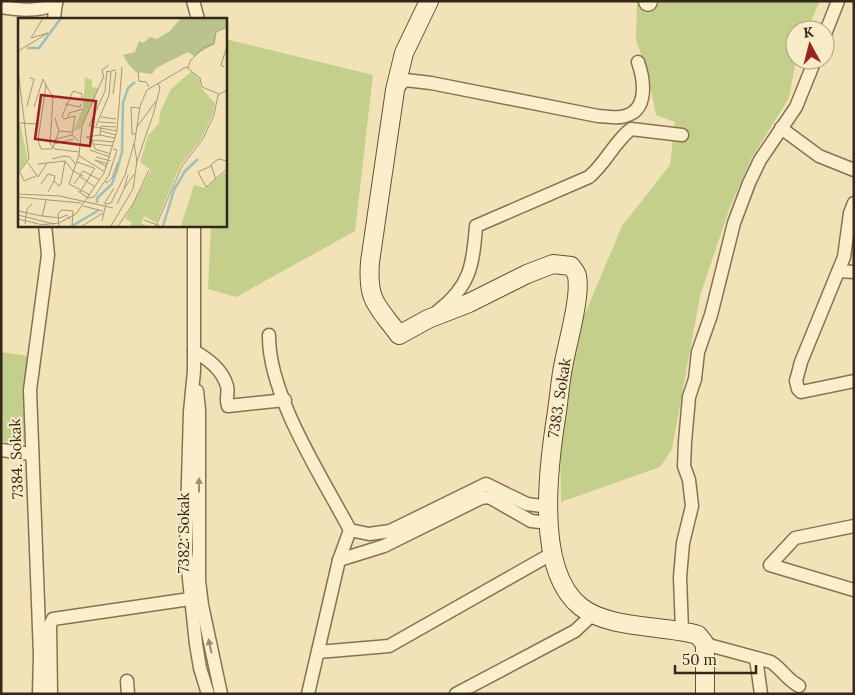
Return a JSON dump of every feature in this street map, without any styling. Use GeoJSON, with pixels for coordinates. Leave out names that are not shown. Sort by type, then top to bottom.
{"type":"FeatureCollection","features":[{"type":"Feature","properties":{"kind":"street"},"geometry":{"type":"LineString","coordinates":[[193,1],[198,18]]}},
{"type":"Feature","properties":{"kind":"street"},"geometry":{"type":"LineString","coordinates":[[395,90],[404,54],[429,1]]}},
{"type":"Feature","properties":{"kind":"street"},"geometry":{"type":"LineString","coordinates":[[831,20],[838,1]]}},
{"type":"Feature","properties":{"kind":"street"},"geometry":{"type":"LineString","coordinates":[[1,7],[34,10],[46,9],[56,3]]}},
{"type":"Feature","properties":{"kind":"street"},"geometry":{"type":"LineString","coordinates":[[54,18],[56,3]]}},
{"type":"Feature","properties":{"kind":"street"},"geometry":{"type":"LineString","coordinates":[[395,90],[405,80],[431,82],[598,116],[625,116],[635,111],[642,101],[643,92],[638,62]]}},
{"type":"Feature","properties":{"kind":"street"},"geometry":{"type":"LineString","coordinates":[[799,686],[786,678],[779,667],[756,658],[705,644],[698,635],[682,630],[680,577],[682,543],[692,506],[684,466],[689,397],[695,379],[698,352],[711,315],[734,223],[760,160],[796,107],[810,70]]}},
{"type":"Feature","properties":{"kind":"street","name":"7383. Sokak"},"geometry":{"type":"LineString","coordinates":[[395,90],[368,284],[372,300],[399,335],[428,319],[443,314],[527,274],[553,264],[571,266],[577,275],[575,311],[563,364],[552,441],[549,515],[555,565],[565,589],[581,606],[603,619],[682,630]]}},
{"type":"Feature","properties":{"kind":"street"},"geometry":{"type":"LineString","coordinates":[[781,128],[819,156],[854,170]]}},
{"type":"Feature","properties":{"kind":"street"},"geometry":{"type":"LineString","coordinates":[[428,319],[454,298],[468,278],[476,226],[589,177],[597,170],[623,135],[631,129],[682,134]]}},
{"type":"Feature","properties":{"kind":"street"},"geometry":{"type":"LineString","coordinates":[[854,203],[850,213],[844,256],[800,362],[796,381],[798,389],[802,392],[854,381]]}},
{"type":"Feature","properties":{"kind":"street","name":"7384. Sokak"},"geometry":{"type":"LineString","coordinates":[[39,694],[40,655],[30,390],[48,255],[45,226]]}},
{"type":"Feature","properties":{"kind":"street","name":"7382: Sokak"},"geometry":{"type":"LineString","coordinates":[[194,226],[194,371],[190,412],[186,541],[190,599],[200,668],[208,694]]}},
{"type":"Feature","properties":{"kind":"street"},"geometry":{"type":"LineString","coordinates":[[839,271],[854,272]]}},
{"type":"Feature","properties":{"kind":"street"},"geometry":{"type":"LineString","coordinates":[[269,334],[270,359],[292,420],[350,530],[339,560],[308,694]]}},
{"type":"Feature","properties":{"kind":"street"},"geometry":{"type":"LineString","coordinates":[[194,351],[211,362],[222,376],[228,388],[226,400],[228,406],[285,400]]}},
{"type":"Feature","properties":{"kind":"street","name":"7382: Sokak"},"geometry":{"type":"LineString","coordinates":[[194,371],[199,410],[199,581],[202,605],[221,694]]}},
{"type":"Feature","properties":{"kind":"street"},"geometry":{"type":"LineString","coordinates":[[1,450],[32,454]]}},
{"type":"Feature","properties":{"kind":"street"},"geometry":{"type":"LineString","coordinates":[[350,530],[369,534],[390,531],[486,484],[549,515]]}},
{"type":"Feature","properties":{"kind":"street"},"geometry":{"type":"LineString","coordinates":[[339,560],[384,546],[481,498],[489,497],[531,521],[549,515]]}},
{"type":"Feature","properties":{"kind":"street"},"geometry":{"type":"LineString","coordinates":[[854,526],[795,538],[770,565],[854,590]]}},
{"type":"Feature","properties":{"kind":"street"},"geometry":{"type":"LineString","coordinates":[[318,652],[389,646],[553,553]]}},
{"type":"Feature","properties":{"kind":"street"},"geometry":{"type":"LineString","coordinates":[[51,694],[50,625],[53,620],[190,599]]}},
{"type":"Feature","properties":{"kind":"street"},"geometry":{"type":"LineString","coordinates":[[456,694],[575,631],[594,614]]}},
{"type":"Feature","properties":{"kind":"street"},"geometry":{"type":"LineString","coordinates":[[705,644],[705,694]]}},
{"type":"Feature","properties":{"kind":"street"},"geometry":{"type":"LineString","coordinates":[[756,658],[761,694]]}},
{"type":"Feature","properties":{"kind":"green space"},"geometry":{"type":"Polygon","coordinates":[[[637,1],[820,1],[811,20],[785,20],[785,70],[794,70],[789,98],[751,159],[730,207],[700,296],[672,449],[660,467],[561,502],[560,433],[577,333],[622,226],[670,165],[675,122],[656,115],[648,76],[636,39],[637,1]]]}},
{"type":"Feature","properties":{"kind":"green space"},"geometry":{"type":"Polygon","coordinates":[[[226,39],[373,75],[355,231],[236,297],[208,289],[211,226],[226,226],[226,39]]]}},
{"type":"Feature","properties":{"kind":"green space"},"geometry":{"type":"Polygon","coordinates":[[[1,352],[28,356],[26,433],[25,441],[17,445],[1,441],[1,352]]]}}]}
